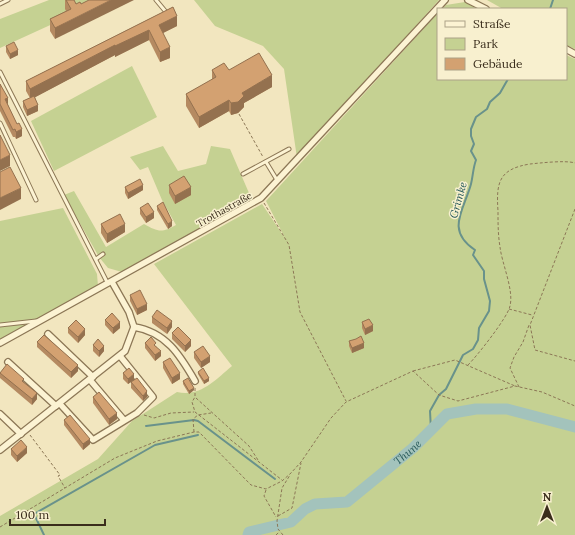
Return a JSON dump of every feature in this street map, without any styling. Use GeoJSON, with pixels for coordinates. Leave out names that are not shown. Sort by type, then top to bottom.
{"type":"FeatureCollection","features":[{"type":"Feature","properties":{"kind":"street","name":"Trothastraße"},"geometry":{"type":"LineString","coordinates":[[438,8],[445,0]]}},
{"type":"Feature","properties":{"kind":"street"},"geometry":{"type":"LineString","coordinates":[[468,0],[484,8]]}},
{"type":"Feature","properties":{"kind":"street","name":"Trothastraße"},"geometry":{"type":"LineString","coordinates":[[0,343],[261,198],[278,182],[437,9]]}},
{"type":"Feature","properties":{"kind":"street"},"geometry":{"type":"LineString","coordinates":[[0,450],[120,356],[129,343],[134,327],[128,312],[110,283]]}},
{"type":"Feature","properties":{"kind":"street"},"geometry":{"type":"LineString","coordinates":[[134,327],[144,329],[165,339],[195,381]]}},
{"type":"Feature","properties":{"kind":"street"},"geometry":{"type":"LineString","coordinates":[[48,334],[92,378],[123,419]]}},
{"type":"Feature","properties":{"kind":"street"},"geometry":{"type":"LineString","coordinates":[[8,362],[58,405],[93,440],[123,419],[137,413],[153,397],[120,356]]}},
{"type":"Feature","properties":{"kind":"street"},"geometry":{"type":"LineString","coordinates":[[0,414],[23,432]]}},
{"type":"Feature","properties":{"kind":"lane"},"geometry":{"type":"LineString","coordinates":[[0,4],[8,0]]}},
{"type":"Feature","properties":{"kind":"lane"},"geometry":{"type":"LineString","coordinates":[[156,0],[166,12]]}},
{"type":"Feature","properties":{"kind":"lane"},"geometry":{"type":"LineString","coordinates":[[0,72],[96,259],[110,283]]}},
{"type":"Feature","properties":{"kind":"lane"},"geometry":{"type":"LineString","coordinates":[[0,123],[36,200]]}},
{"type":"Feature","properties":{"kind":"lane"},"geometry":{"type":"LineString","coordinates":[[243,174],[289,148]]}},
{"type":"Feature","properties":{"kind":"lane"},"geometry":{"type":"LineString","coordinates":[[266,162],[278,182]]}},
{"type":"Feature","properties":{"kind":"lane"},"geometry":{"type":"LineString","coordinates":[[96,259],[103,254]]}},
{"type":"Feature","properties":{"kind":"lane"},"geometry":{"type":"LineString","coordinates":[[0,325],[41,321]]}},
{"type":"Feature","properties":{"kind":"path"},"geometry":{"type":"LineString","coordinates":[[239,114],[266,162]]}},
{"type":"Feature","properties":{"kind":"path"},"geometry":{"type":"LineString","coordinates":[[468,365],[480,353],[509,309],[510,305],[508,283],[500,247],[498,184],[506,172],[516,166],[575,163]]}},
{"type":"Feature","properties":{"kind":"path"},"geometry":{"type":"LineString","coordinates":[[261,198],[289,245],[300,312],[346,402]]}},
{"type":"Feature","properties":{"kind":"path"},"geometry":{"type":"LineString","coordinates":[[520,387],[510,368],[514,357],[523,342],[575,209]]}},
{"type":"Feature","properties":{"kind":"path"},"geometry":{"type":"LineString","coordinates":[[509,309],[533,315]]}},
{"type":"Feature","properties":{"kind":"path"},"geometry":{"type":"LineString","coordinates":[[530,324],[535,350],[575,361]]}},
{"type":"Feature","properties":{"kind":"path"},"geometry":{"type":"LineString","coordinates":[[0,527],[66,489],[115,458],[157,441],[194,432],[199,432],[251,485],[266,489],[291,473],[301,462],[331,418],[346,402],[413,371],[455,360],[516,386],[542,392],[575,406]]}},
{"type":"Feature","properties":{"kind":"path"},"geometry":{"type":"LineString","coordinates":[[413,371],[439,396],[458,401],[516,386]]}},
{"type":"Feature","properties":{"kind":"path"},"geometry":{"type":"LineString","coordinates":[[195,381],[195,397],[192,402],[195,412],[282,480]]}},
{"type":"Feature","properties":{"kind":"path"},"geometry":{"type":"LineString","coordinates":[[195,397],[249,446],[259,462]]}},
{"type":"Feature","properties":{"kind":"path"},"geometry":{"type":"LineString","coordinates":[[137,413],[154,418],[171,413],[195,412]]}},
{"type":"Feature","properties":{"kind":"path"},"geometry":{"type":"LineString","coordinates":[[194,432],[193,419],[198,415],[212,413]]}},
{"type":"Feature","properties":{"kind":"path"},"geometry":{"type":"LineString","coordinates":[[23,432],[60,475],[58,476],[66,489]]}},
{"type":"Feature","properties":{"kind":"path"},"geometry":{"type":"LineString","coordinates":[[277,519],[292,508],[301,462]]}},
{"type":"Feature","properties":{"kind":"path"},"geometry":{"type":"LineString","coordinates":[[282,535],[278,529],[277,519],[282,488],[291,473]]}},
{"type":"Feature","properties":{"kind":"path"},"geometry":{"type":"LineString","coordinates":[[266,489],[264,496],[277,519]]}},
{"type":"Feature","properties":{"kind":"path"},"geometry":{"type":"LineString","coordinates":[[276,535],[279,531]]}},
{"type":"Feature","properties":{"kind":"green space"},"geometry":{"type":"Polygon","coordinates":[[[49,0],[105,0],[0,48],[0,19],[49,0]]]}},
{"type":"Feature","properties":{"kind":"green space"},"geometry":{"type":"Polygon","coordinates":[[[194,0],[439,0],[297,158],[284,69],[263,46],[215,26],[194,0]]]}},
{"type":"Feature","properties":{"kind":"green space"},"geometry":{"type":"Polygon","coordinates":[[[487,0],[575,0],[575,49],[567,45],[567,8],[501,8],[487,0]]]}},
{"type":"Feature","properties":{"kind":"green space"},"geometry":{"type":"Polygon","coordinates":[[[465,2],[475,8],[443,8],[446,5],[465,2]]]}},
{"type":"Feature","properties":{"kind":"green space"},"geometry":{"type":"Polygon","coordinates":[[[437,14],[437,80],[567,80],[567,55],[575,59],[575,535],[0,535],[0,516],[98,459],[132,421],[177,392],[186,393],[200,390],[213,382],[232,366],[154,264],[262,204],[285,238],[266,201],[437,14]]]}},
{"type":"Feature","properties":{"kind":"green space"},"geometry":{"type":"Polygon","coordinates":[[[132,66],[157,117],[54,171],[31,121],[132,66]]]}},
{"type":"Feature","properties":{"kind":"green space"},"geometry":{"type":"Polygon","coordinates":[[[163,146],[178,171],[206,164],[211,146],[230,149],[252,200],[122,272],[108,268],[99,257],[64,195],[74,191],[106,247],[144,224],[157,230],[171,228],[176,225],[162,200],[148,167],[140,170],[130,157],[163,146]]]}},
{"type":"Feature","properties":{"kind":"green space"},"geometry":{"type":"Polygon","coordinates":[[[63,208],[97,274],[98,286],[0,339],[0,221],[63,208]]]}},
{"type":"Feature","properties":{"kind":"building"},"geometry":{"type":"Polygon","coordinates":[[[66,0],[74,0],[76,4],[80,2],[81,4],[89,0],[111,0],[55,28],[50,19],[71,9],[66,0]]]}},
{"type":"Feature","properties":{"kind":"building"},"geometry":{"type":"Polygon","coordinates":[[[173,7],[177,16],[159,25],[170,47],[160,52],[149,30],[115,45],[30,89],[26,81],[173,7]]]}},
{"type":"Feature","properties":{"kind":"building"},"geometry":{"type":"Polygon","coordinates":[[[14,42],[18,50],[10,54],[6,46],[14,42]]]}},
{"type":"Feature","properties":{"kind":"building"},"geometry":{"type":"Polygon","coordinates":[[[259,53],[272,75],[242,93],[244,96],[238,102],[231,103],[229,100],[199,117],[186,94],[216,77],[212,70],[224,63],[229,70],[259,53]]]}},
{"type":"Feature","properties":{"kind":"building"},"geometry":{"type":"Polygon","coordinates":[[[0,84],[8,98],[5,99],[17,124],[19,123],[22,129],[16,132],[15,129],[13,130],[0,104],[0,84]]]}},
{"type":"Feature","properties":{"kind":"building"},"geometry":{"type":"Polygon","coordinates":[[[34,96],[38,105],[27,110],[23,101],[34,96]]]}},
{"type":"Feature","properties":{"kind":"building"},"geometry":{"type":"Polygon","coordinates":[[[0,135],[10,155],[0,160],[0,135]]]}},
{"type":"Feature","properties":{"kind":"building"},"geometry":{"type":"Polygon","coordinates":[[[10,167],[21,188],[0,198],[0,172],[10,167]]]}},
{"type":"Feature","properties":{"kind":"building"},"geometry":{"type":"Polygon","coordinates":[[[184,176],[191,187],[175,196],[169,185],[184,176]]]}},
{"type":"Feature","properties":{"kind":"building"},"geometry":{"type":"Polygon","coordinates":[[[140,179],[143,185],[128,193],[125,187],[140,179]]]}},
{"type":"Feature","properties":{"kind":"building"},"geometry":{"type":"Polygon","coordinates":[[[163,202],[172,221],[168,224],[157,206],[163,202]]]}},
{"type":"Feature","properties":{"kind":"building"},"geometry":{"type":"Polygon","coordinates":[[[148,203],[154,212],[146,217],[140,208],[148,203]]]}},
{"type":"Feature","properties":{"kind":"building"},"geometry":{"type":"Polygon","coordinates":[[[120,214],[125,224],[107,234],[101,224],[120,214]]]}},
{"type":"Feature","properties":{"kind":"building"},"geometry":{"type":"Polygon","coordinates":[[[140,290],[147,304],[137,309],[130,295],[140,290]]]}},
{"type":"Feature","properties":{"kind":"building"},"geometry":{"type":"Polygon","coordinates":[[[157,310],[172,321],[167,328],[152,317],[157,310]]]}},
{"type":"Feature","properties":{"kind":"building"},"geometry":{"type":"Polygon","coordinates":[[[112,313],[120,322],[113,328],[105,320],[112,313]]]}},
{"type":"Feature","properties":{"kind":"building"},"geometry":{"type":"Polygon","coordinates":[[[369,319],[373,325],[365,329],[362,322],[369,319]]]}},
{"type":"Feature","properties":{"kind":"building"},"geometry":{"type":"Polygon","coordinates":[[[76,320],[85,329],[78,337],[68,328],[76,320]]]}},
{"type":"Feature","properties":{"kind":"building"},"geometry":{"type":"Polygon","coordinates":[[[178,327],[191,340],[185,346],[172,333],[178,327]]]}},
{"type":"Feature","properties":{"kind":"building"},"geometry":{"type":"Polygon","coordinates":[[[44,335],[78,365],[71,372],[37,342],[44,335]]]}},
{"type":"Feature","properties":{"kind":"building"},"geometry":{"type":"Polygon","coordinates":[[[361,336],[364,343],[352,348],[349,341],[361,336]]]}},
{"type":"Feature","properties":{"kind":"building"},"geometry":{"type":"Polygon","coordinates":[[[151,337],[156,343],[154,345],[161,351],[155,355],[145,343],[151,337]]]}},
{"type":"Feature","properties":{"kind":"building"},"geometry":{"type":"Polygon","coordinates":[[[98,339],[104,346],[99,351],[93,345],[98,339]]]}},
{"type":"Feature","properties":{"kind":"building"},"geometry":{"type":"Polygon","coordinates":[[[203,346],[210,356],[201,362],[194,352],[203,346]]]}},
{"type":"Feature","properties":{"kind":"building"},"geometry":{"type":"Polygon","coordinates":[[[170,358],[180,373],[172,378],[163,362],[170,358]]]}},
{"type":"Feature","properties":{"kind":"building"},"geometry":{"type":"Polygon","coordinates":[[[7,364],[24,379],[22,381],[37,393],[32,399],[0,373],[7,364]]]}},
{"type":"Feature","properties":{"kind":"building"},"geometry":{"type":"Polygon","coordinates":[[[129,368],[134,374],[128,379],[123,373],[129,368]]]}},
{"type":"Feature","properties":{"kind":"building"},"geometry":{"type":"Polygon","coordinates":[[[203,368],[209,378],[204,381],[198,372],[203,368]]]}},
{"type":"Feature","properties":{"kind":"building"},"geometry":{"type":"Polygon","coordinates":[[[137,378],[147,391],[143,396],[131,382],[137,378]]]}},
{"type":"Feature","properties":{"kind":"building"},"geometry":{"type":"Polygon","coordinates":[[[188,378],[194,388],[189,391],[183,381],[188,378]]]}},
{"type":"Feature","properties":{"kind":"building"},"geometry":{"type":"Polygon","coordinates":[[[99,392],[117,413],[109,419],[93,397],[99,392]]]}},
{"type":"Feature","properties":{"kind":"building"},"geometry":{"type":"Polygon","coordinates":[[[70,415],[90,439],[83,444],[64,420],[70,415]]]}},
{"type":"Feature","properties":{"kind":"building"},"geometry":{"type":"Polygon","coordinates":[[[21,440],[27,447],[17,456],[11,449],[21,440]]]}},
{"type":"Feature","properties":{"kind":"waterway","name":"Grimke"},"geometry":{"type":"LineString","coordinates":[[550,8],[553,0]]}},
{"type":"Feature","properties":{"kind":"waterway","name":"Grimke"},"geometry":{"type":"LineString","coordinates":[[431,430],[430,411],[439,395],[446,389],[463,355],[473,349],[478,340],[479,328],[489,311],[490,301],[484,279],[484,271],[473,255],[475,250],[461,235],[459,219],[471,184],[476,160],[471,151],[474,144],[471,136],[471,129],[476,117],[487,109],[490,102],[500,93],[507,80]]}},
{"type":"Feature","properties":{"kind":"waterway","name":"Thune"},"geometry":{"type":"LineString","coordinates":[[248,535],[249,532],[291,522],[305,509],[315,504],[347,502],[413,448],[447,414],[476,409],[507,409],[575,427]]}},
{"type":"Feature","properties":{"kind":"waterway"},"geometry":{"type":"LineString","coordinates":[[146,426],[194,420],[198,421],[275,479]]}},
{"type":"Feature","properties":{"kind":"waterway"},"geometry":{"type":"LineString","coordinates":[[44,535],[34,514],[155,445],[198,435]]}}]}
